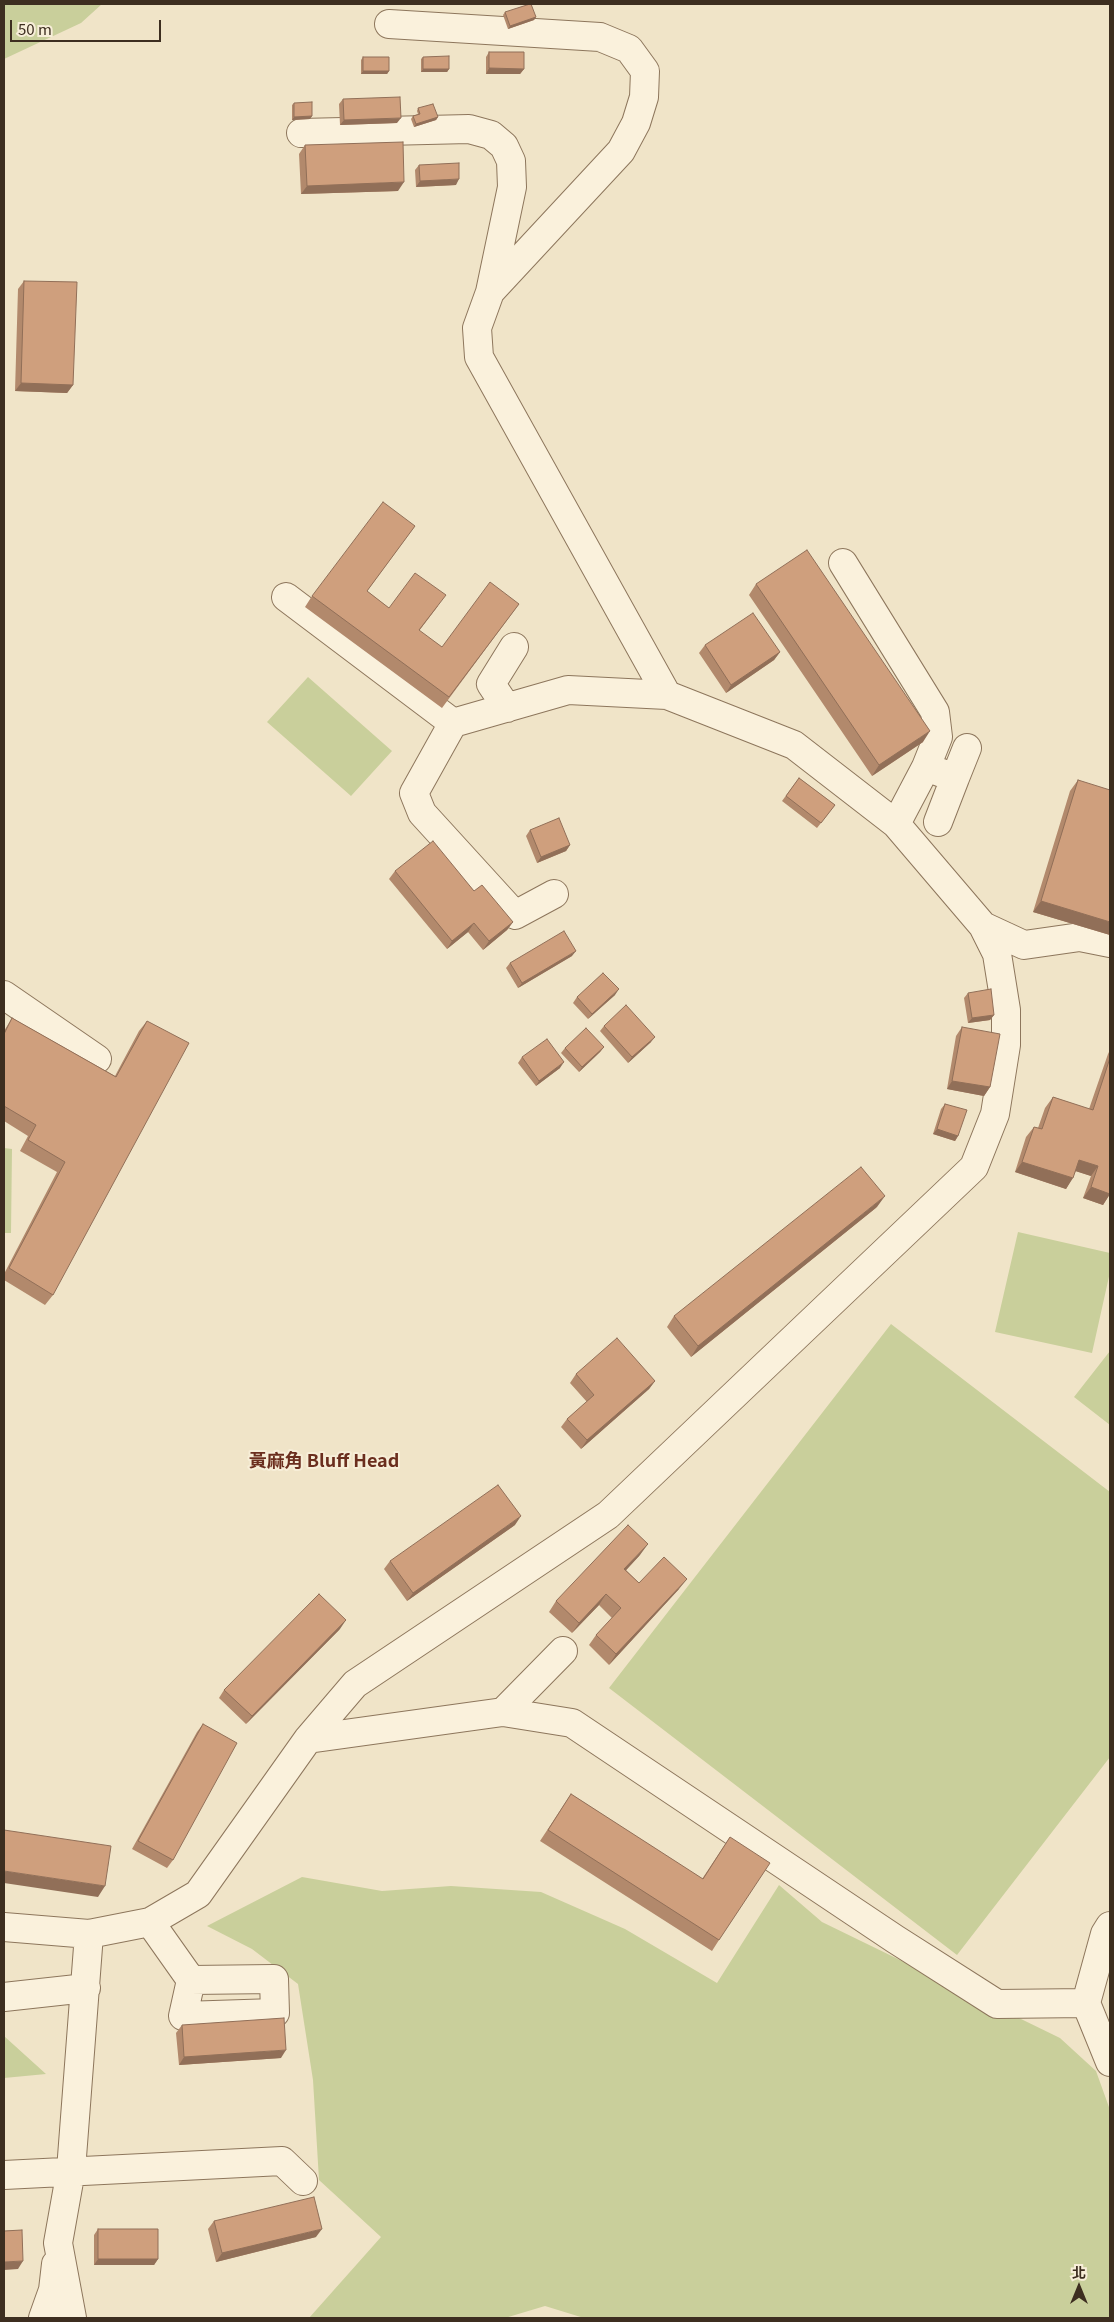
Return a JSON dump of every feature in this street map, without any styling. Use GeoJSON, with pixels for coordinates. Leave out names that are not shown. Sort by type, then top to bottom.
{"type":"FeatureCollection","features":[{"type":"Feature","properties":{"kind":"lane"},"geometry":{"type":"LineString","coordinates":[[389,24],[600,37],[630,49],[645,70],[644,97],[636,123],[621,151],[490,292]]}},
{"type":"Feature","properties":{"kind":"lane"},"geometry":{"type":"LineString","coordinates":[[301,133],[469,129],[491,135],[504,146],[511,161],[512,186],[490,292],[477,328],[479,357],[667,695]]}},
{"type":"Feature","properties":{"kind":"lane"},"geometry":{"type":"LineString","coordinates":[[843,563],[935,712],[938,737],[926,767],[896,824]]}},
{"type":"Feature","properties":{"kind":"lane"},"geometry":{"type":"LineString","coordinates":[[286,597],[453,723]]}},
{"type":"Feature","properties":{"kind":"lane"},"geometry":{"type":"LineString","coordinates":[[507,708],[486,691],[514,647]]}},
{"type":"Feature","properties":{"kind":"lane"},"geometry":{"type":"LineString","coordinates":[[4,1927],[89,1934],[150,1922],[198,1894],[308,1739],[355,1684],[608,1515],[974,1167],[995,1114],[1006,1044],[1006,1010],[1003,979],[997,954],[983,926],[896,824],[794,745],[667,695],[568,690],[453,723],[414,793],[422,813],[515,915],[554,894]]}},
{"type":"Feature","properties":{"kind":"lane"},"geometry":{"type":"LineString","coordinates":[[938,822],[967,748]]}},
{"type":"Feature","properties":{"kind":"lane"},"geometry":{"type":"LineString","coordinates":[[926,767],[954,778]]}},
{"type":"Feature","properties":{"kind":"lane"},"geometry":{"type":"LineString","coordinates":[[983,926],[1024,945],[1080,937],[1110,944]]}},
{"type":"Feature","properties":{"kind":"lane"},"geometry":{"type":"LineString","coordinates":[[4,995],[97,1059]]}},
{"type":"Feature","properties":{"kind":"lane"},"geometry":{"type":"LineString","coordinates":[[503,1712],[563,1651]]}},
{"type":"Feature","properties":{"kind":"lane"},"geometry":{"type":"LineString","coordinates":[[308,1739],[503,1712],[572,1722],[886,1934],[997,2004],[1086,2003]]}},
{"type":"Feature","properties":{"kind":"lane"},"geometry":{"type":"LineString","coordinates":[[150,1922],[191,1980]]}},
{"type":"Feature","properties":{"kind":"lane"},"geometry":{"type":"LineString","coordinates":[[1110,1926],[1105,1934],[1086,2003],[1110,2062]]}},
{"type":"Feature","properties":{"kind":"lane"},"geometry":{"type":"LineString","coordinates":[[44,2318],[54,2284],[58,2243],[71,2170],[89,1934]]}},
{"type":"Feature","properties":{"kind":"lane"},"geometry":{"type":"LineString","coordinates":[[4,1997],[86,1988]]}},
{"type":"Feature","properties":{"kind":"lane"},"geometry":{"type":"LineString","coordinates":[[4,2175],[71,2170],[282,2161],[303,2180]]}},
{"type":"Feature","properties":{"kind":"lane"},"geometry":{"type":"LineString","coordinates":[[58,2243],[72,2318]]}},
{"type":"Feature","properties":{"kind":"green space"},"geometry":{"type":"Polygon","coordinates":[[[4,4],[102,4],[81,23],[4,59],[4,4]]]}},
{"type":"Feature","properties":{"kind":"green space"},"geometry":{"type":"Polygon","coordinates":[[[308,677],[392,751],[351,796],[267,722],[308,677]]]}},
{"type":"Feature","properties":{"kind":"green space"},"geometry":{"type":"Polygon","coordinates":[[[4,1148],[12,1149],[11,1233],[4,1233],[4,1148]]]}},
{"type":"Feature","properties":{"kind":"green space"},"geometry":{"type":"Polygon","coordinates":[[[1018,1232],[1110,1253],[1110,1272],[1092,1353],[995,1332],[1018,1232]]]}},
{"type":"Feature","properties":{"kind":"green space"},"geometry":{"type":"Polygon","coordinates":[[[891,1324],[1110,1492],[1110,1757],[957,1955],[609,1688],[891,1324]]]}},
{"type":"Feature","properties":{"kind":"green space"},"geometry":{"type":"Polygon","coordinates":[[[1110,1351],[1110,1425],[1074,1397],[1110,1351]]]}},
{"type":"Feature","properties":{"kind":"green space"},"geometry":{"type":"Polygon","coordinates":[[[302,1877],[382,1891],[451,1886],[541,1892],[625,1929],[717,1983],[779,1885],[822,1922],[1060,2038],[1096,2071],[1110,2110],[1110,2318],[584,2318],[545,2306],[505,2318],[309,2318],[381,2237],[319,2180],[313,2080],[298,1984],[252,1949],[207,1926],[302,1877]]]}},
{"type":"Feature","properties":{"kind":"green space"},"geometry":{"type":"Polygon","coordinates":[[[4,2036],[46,2074],[4,2078],[4,2036]]]}},
{"type":"Feature","properties":{"kind":"building"},"geometry":{"type":"Polygon","coordinates":[[[531,4],[536,17],[510,26],[505,12],[531,4]]]}},
{"type":"Feature","properties":{"kind":"building"},"geometry":{"type":"Polygon","coordinates":[[[489,52],[524,52],[524,69],[489,68],[489,52]]]}},
{"type":"Feature","properties":{"kind":"building"},"geometry":{"type":"Polygon","coordinates":[[[449,56],[449,69],[423,69],[423,57],[449,56]]]}},
{"type":"Feature","properties":{"kind":"building"},"geometry":{"type":"Polygon","coordinates":[[[363,57],[389,57],[389,71],[363,71],[363,57]]]}},
{"type":"Feature","properties":{"kind":"building"},"geometry":{"type":"Polygon","coordinates":[[[400,97],[401,118],[344,120],[343,99],[400,97]]]}},
{"type":"Feature","properties":{"kind":"building"},"geometry":{"type":"Polygon","coordinates":[[[312,102],[312,116],[294,117],[294,103],[312,102]]]}},
{"type":"Feature","properties":{"kind":"building"},"geometry":{"type":"Polygon","coordinates":[[[433,104],[438,117],[416,124],[413,116],[420,114],[418,108],[433,104]]]}},
{"type":"Feature","properties":{"kind":"building"},"geometry":{"type":"Polygon","coordinates":[[[403,142],[404,182],[307,186],[305,145],[403,142]]]}},
{"type":"Feature","properties":{"kind":"building"},"geometry":{"type":"Polygon","coordinates":[[[459,163],[459,179],[420,181],[419,165],[459,163]]]}},
{"type":"Feature","properties":{"kind":"building"},"geometry":{"type":"Polygon","coordinates":[[[24,281],[77,282],[73,385],[21,383],[24,281]]]}},
{"type":"Feature","properties":{"kind":"building"},"geometry":{"type":"Polygon","coordinates":[[[383,502],[415,526],[367,591],[389,608],[415,573],[446,595],[419,630],[442,647],[490,582],[519,604],[449,697],[312,596],[383,502]]]}},
{"type":"Feature","properties":{"kind":"building"},"geometry":{"type":"Polygon","coordinates":[[[807,550],[930,731],[879,765],[756,584],[807,550]]]}},
{"type":"Feature","properties":{"kind":"building"},"geometry":{"type":"Polygon","coordinates":[[[753,613],[780,652],[731,685],[705,645],[753,613]]]}},
{"type":"Feature","properties":{"kind":"building"},"geometry":{"type":"Polygon","coordinates":[[[799,778],[835,805],[821,823],[786,796],[799,778]]]}},
{"type":"Feature","properties":{"kind":"building"},"geometry":{"type":"Polygon","coordinates":[[[1078,780],[1110,790],[1110,922],[1041,901],[1078,780]]]}},
{"type":"Feature","properties":{"kind":"building"},"geometry":{"type":"Polygon","coordinates":[[[559,818],[570,845],[541,857],[530,830],[559,818]]]}},
{"type":"Feature","properties":{"kind":"building"},"geometry":{"type":"Polygon","coordinates":[[[433,841],[474,891],[482,885],[513,922],[489,941],[474,923],[452,941],[395,871],[433,841]]]}},
{"type":"Feature","properties":{"kind":"building"},"geometry":{"type":"Polygon","coordinates":[[[564,931],[576,951],[522,983],[510,963],[564,931]]]}},
{"type":"Feature","properties":{"kind":"building"},"geometry":{"type":"Polygon","coordinates":[[[603,973],[619,989],[592,1014],[577,997],[603,973]]]}},
{"type":"Feature","properties":{"kind":"building"},"geometry":{"type":"Polygon","coordinates":[[[991,989],[994,1015],[972,1018],[968,993],[991,989]]]}},
{"type":"Feature","properties":{"kind":"building"},"geometry":{"type":"Polygon","coordinates":[[[626,1005],[655,1037],[632,1057],[604,1026],[626,1005]]]}},
{"type":"Feature","properties":{"kind":"building"},"geometry":{"type":"Polygon","coordinates":[[[12,1018],[116,1077],[147,1021],[189,1043],[53,1295],[9,1268],[65,1162],[28,1140],[36,1125],[4,1106],[4,1034],[12,1018]]]}},
{"type":"Feature","properties":{"kind":"building"},"geometry":{"type":"Polygon","coordinates":[[[962,1027],[1000,1034],[990,1087],[952,1081],[962,1027]]]}},
{"type":"Feature","properties":{"kind":"building"},"geometry":{"type":"Polygon","coordinates":[[[586,1028],[604,1047],[582,1067],[565,1048],[586,1028]]]}},
{"type":"Feature","properties":{"kind":"building"},"geometry":{"type":"Polygon","coordinates":[[[547,1039],[564,1062],[539,1081],[522,1057],[547,1039]]]}},
{"type":"Feature","properties":{"kind":"building"},"geometry":{"type":"Polygon","coordinates":[[[1110,1058],[1110,1194],[1091,1187],[1098,1166],[1079,1160],[1073,1178],[1022,1162],[1034,1127],[1042,1129],[1053,1097],[1093,1110],[1110,1058]]]}},
{"type":"Feature","properties":{"kind":"building"},"geometry":{"type":"Polygon","coordinates":[[[945,1104],[967,1110],[958,1136],[937,1129],[945,1104]]]}},
{"type":"Feature","properties":{"kind":"building"},"geometry":{"type":"Polygon","coordinates":[[[861,1167],[885,1196],[698,1346],[674,1316],[861,1167]]]}},
{"type":"Feature","properties":{"kind":"building"},"geometry":{"type":"Polygon","coordinates":[[[617,1338],[655,1381],[587,1440],[567,1419],[594,1395],[576,1374],[617,1338]]]}},
{"type":"Feature","properties":{"kind":"building"},"geometry":{"type":"Polygon","coordinates":[[[498,1485],[521,1516],[413,1593],[390,1561],[498,1485]]]}},
{"type":"Feature","properties":{"kind":"building"},"geometry":{"type":"Polygon","coordinates":[[[628,1525],[648,1544],[624,1569],[639,1583],[664,1557],[687,1579],[616,1654],[596,1635],[621,1608],[606,1594],[579,1623],[556,1601],[628,1525]]]}},
{"type":"Feature","properties":{"kind":"building"},"geometry":{"type":"Polygon","coordinates":[[[319,1594],[346,1620],[252,1716],[224,1690],[319,1594]]]}},
{"type":"Feature","properties":{"kind":"building"},"geometry":{"type":"Polygon","coordinates":[[[203,1724],[237,1743],[173,1860],[138,1841],[203,1724]]]}},
{"type":"Feature","properties":{"kind":"building"},"geometry":{"type":"Polygon","coordinates":[[[571,1794],[703,1879],[730,1837],[770,1863],[719,1940],[548,1830],[571,1794]]]}},
{"type":"Feature","properties":{"kind":"building"},"geometry":{"type":"Polygon","coordinates":[[[4,1830],[111,1846],[105,1886],[4,1871],[4,1830]]]}},
{"type":"Feature","properties":{"kind":"building"},"geometry":{"type":"Polygon","coordinates":[[[284,2018],[286,2050],[184,2057],[182,2025],[284,2018]]]}},
{"type":"Feature","properties":{"kind":"building"},"geometry":{"type":"Polygon","coordinates":[[[314,2197],[322,2229],[222,2253],[214,2221],[314,2197]]]}},
{"type":"Feature","properties":{"kind":"building"},"geometry":{"type":"Polygon","coordinates":[[[98,2229],[158,2229],[158,2259],[98,2259],[98,2229]]]}},
{"type":"Feature","properties":{"kind":"building"},"geometry":{"type":"Polygon","coordinates":[[[22,2230],[23,2261],[4,2262],[4,2231],[22,2230]]]}},
{"type":"Feature","properties":{"kind":"district","name":"黃麻角 Bluff Head"},"geometry":{"type":"Point","coordinates":[324,1460]}}]}
